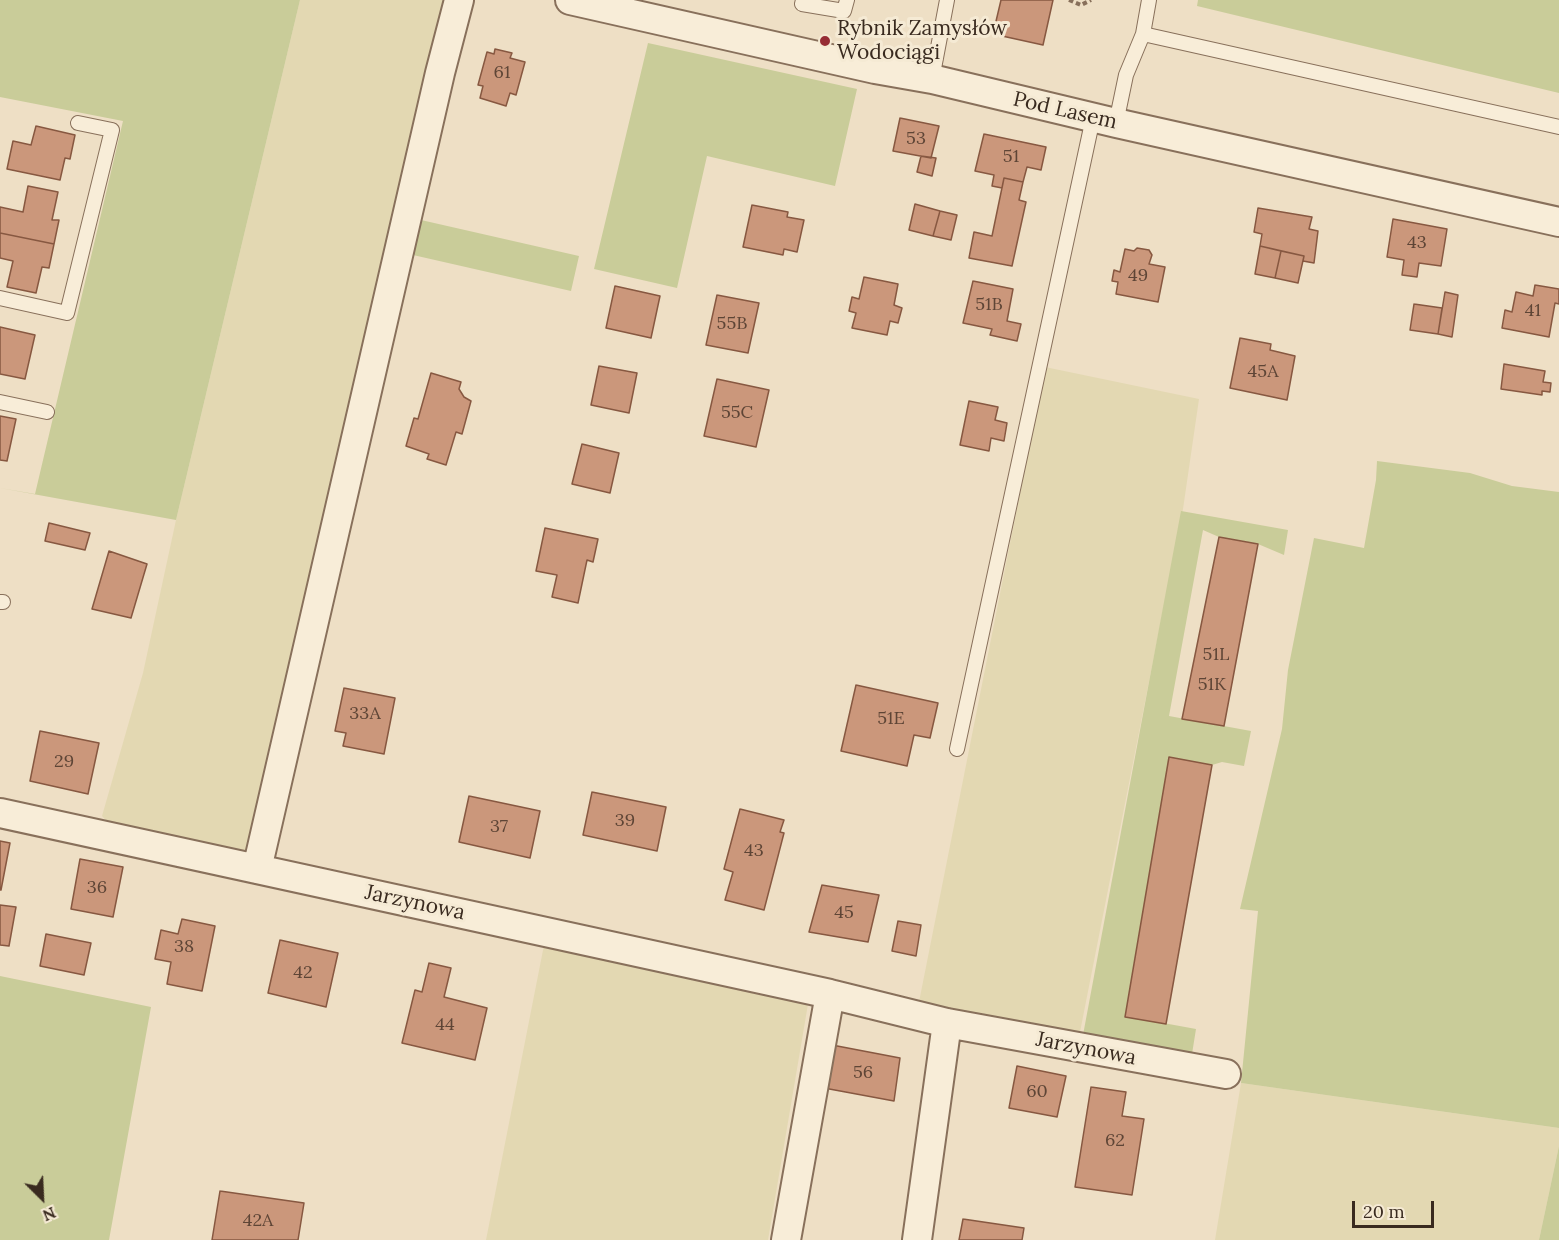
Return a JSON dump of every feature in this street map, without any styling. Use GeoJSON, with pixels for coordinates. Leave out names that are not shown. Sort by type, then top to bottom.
{"type":"FeatureCollection","features":[{"type":"Feature","properties":{"kind":"street"},"geometry":{"type":"LineString","coordinates":[[257,869],[437,84],[459,0]]}},
{"type":"Feature","properties":{"kind":"street","name":"Pod Lasem"},"geometry":{"type":"LineString","coordinates":[[570,0],[1559,222]]}},
{"type":"Feature","properties":{"kind":"street","name":"Jarzynowa"},"geometry":{"type":"LineString","coordinates":[[0,813],[830,994],[947,1023],[1226,1074]]}},
{"type":"Feature","properties":{"kind":"street"},"geometry":{"type":"LineString","coordinates":[[786,1240],[830,994]]}},
{"type":"Feature","properties":{"kind":"street"},"geometry":{"type":"LineString","coordinates":[[917,1240],[947,1023]]}},
{"type":"Feature","properties":{"kind":"lane"},"geometry":{"type":"LineString","coordinates":[[803,0],[802,4],[844,11],[847,0]]}},
{"type":"Feature","properties":{"kind":"lane"},"geometry":{"type":"LineString","coordinates":[[932,80],[947,0]]}},
{"type":"Feature","properties":{"kind":"lane"},"geometry":{"type":"LineString","coordinates":[[957,749],[1105,120],[1143,34],[1149,0]]}},
{"type":"Feature","properties":{"kind":"lane"},"geometry":{"type":"LineString","coordinates":[[1143,34],[1559,127]]}},
{"type":"Feature","properties":{"kind":"lane"},"geometry":{"type":"LineString","coordinates":[[0,298],[67,313],[112,130],[78,123]]}},
{"type":"Feature","properties":{"kind":"lane"},"geometry":{"type":"LineString","coordinates":[[0,402],[47,412]]}},
{"type":"Feature","properties":{"kind":"path"},"geometry":{"type":"LineString","coordinates":[[1069,0],[1081,5],[1091,0]]}},
{"type":"Feature","properties":{"kind":"shaded area"},"geometry":{"type":"Polygon","coordinates":[[[300,0],[445,0],[253,855],[111,826],[102,816],[143,673],[176,520],[300,0]]]}},
{"type":"Feature","properties":{"kind":"shaded area"},"geometry":{"type":"Polygon","coordinates":[[[1045,367],[1199,399],[1183,509],[1079,1037],[919,1002],[1045,367]]]}},
{"type":"Feature","properties":{"kind":"shaded area"},"geometry":{"type":"Polygon","coordinates":[[[545,940],[808,1004],[768,1240],[486,1240],[545,940]]]}},
{"type":"Feature","properties":{"kind":"shaded area"},"geometry":{"type":"Polygon","coordinates":[[[1241,1083],[1559,1128],[1559,1146],[1539,1240],[1215,1240],[1241,1083]]]}},
{"type":"Feature","properties":{"kind":"green space"},"geometry":{"type":"Polygon","coordinates":[[[0,0],[300,0],[176,520],[0,488],[35,494],[123,121],[0,97],[0,0]]]}},
{"type":"Feature","properties":{"kind":"green space"},"geometry":{"type":"Polygon","coordinates":[[[1198,0],[1559,0],[1559,93],[1197,6],[1198,0]]]}},
{"type":"Feature","properties":{"kind":"green space"},"geometry":{"type":"Polygon","coordinates":[[[648,43],[857,89],[835,186],[707,156],[677,288],[594,269],[648,43]]]}},
{"type":"Feature","properties":{"kind":"green space"},"geometry":{"type":"Polygon","coordinates":[[[421,220],[579,256],[571,291],[413,255],[421,220]]]}},
{"type":"Feature","properties":{"kind":"green space"},"geometry":{"type":"Polygon","coordinates":[[[1377,461],[1470,473],[1512,486],[1559,492],[1559,1128],[1241,1083],[1258,911],[1240,909],[1282,729],[1288,670],[1314,538],[1364,548],[1376,480],[1377,461]]]}},
{"type":"Feature","properties":{"kind":"green space"},"geometry":{"type":"Polygon","coordinates":[[[1181,511],[1288,530],[1284,555],[1258,544],[1219,537],[1203,530],[1169,716],[1251,731],[1244,766],[1222,762],[1212,765],[1169,758],[1125,1016],[1196,1029],[1192,1054],[1083,1035],[1181,511]]]}},
{"type":"Feature","properties":{"kind":"green space"},"geometry":{"type":"Polygon","coordinates":[[[0,976],[151,1007],[109,1240],[0,1240],[0,976]]]}},
{"type":"Feature","properties":{"kind":"green space"},"geometry":{"type":"Polygon","coordinates":[[[1559,1146],[1559,1240],[1539,1240],[1559,1146]]]}},
{"type":"Feature","properties":{"kind":"building"},"geometry":{"type":"Polygon","coordinates":[[[1001,0],[1053,0],[1043,45],[993,34],[1001,0]]]}},
{"type":"Feature","properties":{"kind":"building"},"geometry":{"type":"Polygon","coordinates":[[[495,49],[512,53],[510,58],[525,62],[516,95],[510,93],[506,106],[480,98],[483,86],[478,85],[487,52],[494,54],[495,49]]]}},
{"type":"Feature","properties":{"kind":"building"},"geometry":{"type":"Polygon","coordinates":[[[900,118],[939,126],[931,158],[893,151],[900,118]]]}},
{"type":"Feature","properties":{"kind":"building"},"geometry":{"type":"Polygon","coordinates":[[[36,126],[75,135],[70,159],[65,158],[60,180],[7,169],[13,141],[31,145],[36,126]]]}},
{"type":"Feature","properties":{"kind":"building"},"geometry":{"type":"Polygon","coordinates":[[[984,134],[1046,147],[1041,170],[1027,167],[1023,182],[1004,178],[1002,188],[992,186],[994,175],[975,171],[984,134]]]}},
{"type":"Feature","properties":{"kind":"building"},"geometry":{"type":"Polygon","coordinates":[[[921,156],[936,158],[932,176],[917,172],[921,156]]]}},
{"type":"Feature","properties":{"kind":"building"},"geometry":{"type":"Polygon","coordinates":[[[1004,178],[1023,182],[1019,200],[1026,202],[1012,266],[969,258],[974,232],[992,236],[1004,178]]]}},
{"type":"Feature","properties":{"kind":"building"},"geometry":{"type":"Polygon","coordinates":[[[28,186],[58,192],[52,220],[59,220],[54,244],[0,233],[0,207],[23,212],[28,186]]]}},
{"type":"Feature","properties":{"kind":"building"},"geometry":{"type":"Polygon","coordinates":[[[915,204],[940,211],[933,236],[909,230],[915,204]]]}},
{"type":"Feature","properties":{"kind":"building"},"geometry":{"type":"Polygon","coordinates":[[[752,205],[788,212],[787,217],[804,220],[797,252],[784,249],[783,255],[743,247],[752,205]]]}},
{"type":"Feature","properties":{"kind":"building"},"geometry":{"type":"Polygon","coordinates":[[[1258,208],[1312,217],[1309,229],[1318,231],[1314,263],[1303,261],[1304,256],[1260,246],[1262,234],[1254,232],[1258,208]]]}},
{"type":"Feature","properties":{"kind":"building"},"geometry":{"type":"Polygon","coordinates":[[[940,211],[957,215],[951,240],[933,236],[940,211]]]}},
{"type":"Feature","properties":{"kind":"building"},"geometry":{"type":"Polygon","coordinates":[[[1393,219],[1447,229],[1441,266],[1419,263],[1417,277],[1402,275],[1404,260],[1387,257],[1393,219]]]}},
{"type":"Feature","properties":{"kind":"building"},"geometry":{"type":"Polygon","coordinates":[[[0,233],[54,244],[49,268],[42,267],[36,293],[7,287],[13,261],[0,258],[0,233]]]}},
{"type":"Feature","properties":{"kind":"building"},"geometry":{"type":"Polygon","coordinates":[[[1260,246],[1281,251],[1275,278],[1255,274],[1260,246]]]}},
{"type":"Feature","properties":{"kind":"building"},"geometry":{"type":"Polygon","coordinates":[[[1137,248],[1149,250],[1152,255],[1149,264],[1165,267],[1158,302],[1116,294],[1118,282],[1112,281],[1114,270],[1120,272],[1125,249],[1134,251],[1137,248]]]}},
{"type":"Feature","properties":{"kind":"building"},"geometry":{"type":"Polygon","coordinates":[[[1281,251],[1304,256],[1298,283],[1275,278],[1281,251]]]}},
{"type":"Feature","properties":{"kind":"building"},"geometry":{"type":"Polygon","coordinates":[[[864,277],[898,284],[894,305],[902,308],[898,323],[890,321],[887,335],[852,328],[856,313],[849,311],[852,297],[859,299],[864,277]]]}},
{"type":"Feature","properties":{"kind":"building"},"geometry":{"type":"Polygon","coordinates":[[[973,281],[1013,289],[1007,321],[1021,324],[1017,341],[990,335],[992,329],[963,323],[973,281]]]}},
{"type":"Feature","properties":{"kind":"building"},"geometry":{"type":"Polygon","coordinates":[[[1535,285],[1559,289],[1559,304],[1555,303],[1549,337],[1502,328],[1505,310],[1512,312],[1516,292],[1533,296],[1535,285]]]}},
{"type":"Feature","properties":{"kind":"building"},"geometry":{"type":"Polygon","coordinates":[[[615,286],[660,296],[651,338],[606,328],[615,286]]]}},
{"type":"Feature","properties":{"kind":"building"},"geometry":{"type":"Polygon","coordinates":[[[1445,292],[1458,295],[1452,337],[1438,334],[1445,292]]]}},
{"type":"Feature","properties":{"kind":"building"},"geometry":{"type":"Polygon","coordinates":[[[717,295],[759,303],[748,353],[706,345],[717,295]]]}},
{"type":"Feature","properties":{"kind":"building"},"geometry":{"type":"Polygon","coordinates":[[[1414,304],[1442,308],[1438,334],[1410,330],[1414,304]]]}},
{"type":"Feature","properties":{"kind":"building"},"geometry":{"type":"Polygon","coordinates":[[[0,327],[35,335],[25,379],[0,374],[0,327]]]}},
{"type":"Feature","properties":{"kind":"building"},"geometry":{"type":"Polygon","coordinates":[[[1240,338],[1271,344],[1270,350],[1295,356],[1287,400],[1230,388],[1240,338]]]}},
{"type":"Feature","properties":{"kind":"building"},"geometry":{"type":"Polygon","coordinates":[[[1504,364],[1545,371],[1543,382],[1551,383],[1550,392],[1542,391],[1542,395],[1501,389],[1504,364]]]}},
{"type":"Feature","properties":{"kind":"building"},"geometry":{"type":"Polygon","coordinates":[[[599,366],[637,373],[629,413],[591,405],[599,366]]]}},
{"type":"Feature","properties":{"kind":"building"},"geometry":{"type":"Polygon","coordinates":[[[431,373],[461,382],[459,389],[464,397],[471,401],[462,434],[456,432],[446,465],[427,459],[429,454],[406,446],[414,418],[418,419],[431,373]]]}},
{"type":"Feature","properties":{"kind":"building"},"geometry":{"type":"Polygon","coordinates":[[[717,379],[769,390],[756,447],[704,436],[717,379]]]}},
{"type":"Feature","properties":{"kind":"building"},"geometry":{"type":"Polygon","coordinates":[[[969,401],[998,407],[995,420],[1007,423],[1004,441],[991,438],[989,451],[960,445],[969,401]]]}},
{"type":"Feature","properties":{"kind":"building"},"geometry":{"type":"Polygon","coordinates":[[[0,416],[16,419],[7,461],[0,460],[0,416]]]}},
{"type":"Feature","properties":{"kind":"building"},"geometry":{"type":"Polygon","coordinates":[[[582,444],[619,453],[610,493],[572,484],[582,444]]]}},
{"type":"Feature","properties":{"kind":"building"},"geometry":{"type":"Polygon","coordinates":[[[49,523],[90,533],[85,550],[45,541],[49,523]]]}},
{"type":"Feature","properties":{"kind":"building"},"geometry":{"type":"Polygon","coordinates":[[[545,528],[598,539],[593,562],[587,560],[578,603],[552,597],[557,575],[536,571],[545,528]]]}},
{"type":"Feature","properties":{"kind":"building"},"geometry":{"type":"Polygon","coordinates":[[[1219,537],[1258,544],[1224,726],[1182,719],[1219,537]]]}},
{"type":"Feature","properties":{"kind":"building"},"geometry":{"type":"Polygon","coordinates":[[[109,551],[147,564],[131,618],[92,609],[109,551]]]}},
{"type":"Feature","properties":{"kind":"building"},"geometry":{"type":"Polygon","coordinates":[[[856,685],[938,703],[930,738],[914,735],[907,766],[841,751],[856,685]]]}},
{"type":"Feature","properties":{"kind":"building"},"geometry":{"type":"Polygon","coordinates":[[[344,688],[395,698],[384,754],[343,746],[346,733],[335,731],[344,688]]]}},
{"type":"Feature","properties":{"kind":"building"},"geometry":{"type":"Polygon","coordinates":[[[40,731],[99,743],[88,794],[30,781],[40,731]]]}},
{"type":"Feature","properties":{"kind":"building"},"geometry":{"type":"Polygon","coordinates":[[[1169,757],[1212,765],[1166,1024],[1125,1017],[1169,757]]]}},
{"type":"Feature","properties":{"kind":"building"},"geometry":{"type":"Polygon","coordinates":[[[592,792],[666,807],[657,851],[583,835],[592,792]]]}},
{"type":"Feature","properties":{"kind":"building"},"geometry":{"type":"Polygon","coordinates":[[[469,796],[540,811],[530,858],[459,842],[469,796]]]}},
{"type":"Feature","properties":{"kind":"building"},"geometry":{"type":"Polygon","coordinates":[[[740,809],[784,820],[780,832],[784,833],[764,910],[725,900],[733,872],[724,869],[740,809]]]}},
{"type":"Feature","properties":{"kind":"building"},"geometry":{"type":"Polygon","coordinates":[[[0,841],[10,843],[1,890],[0,890],[0,841]]]}},
{"type":"Feature","properties":{"kind":"building"},"geometry":{"type":"Polygon","coordinates":[[[80,859],[123,867],[113,917],[71,909],[80,859]]]}},
{"type":"Feature","properties":{"kind":"building"},"geometry":{"type":"Polygon","coordinates":[[[822,885],[879,895],[868,942],[809,932],[822,885]]]}},
{"type":"Feature","properties":{"kind":"building"},"geometry":{"type":"Polygon","coordinates":[[[0,905],[16,907],[9,946],[0,945],[0,905]]]}},
{"type":"Feature","properties":{"kind":"building"},"geometry":{"type":"Polygon","coordinates":[[[182,919],[215,926],[202,991],[167,984],[171,962],[155,959],[161,930],[178,934],[182,919]]]}},
{"type":"Feature","properties":{"kind":"building"},"geometry":{"type":"Polygon","coordinates":[[[898,921],[921,925],[916,956],[892,951],[898,921]]]}},
{"type":"Feature","properties":{"kind":"building"},"geometry":{"type":"Polygon","coordinates":[[[46,934],[91,943],[84,975],[40,966],[46,934]]]}},
{"type":"Feature","properties":{"kind":"building"},"geometry":{"type":"Polygon","coordinates":[[[280,940],[338,953],[326,1007],[268,993],[280,940]]]}},
{"type":"Feature","properties":{"kind":"building"},"geometry":{"type":"Polygon","coordinates":[[[429,963],[451,968],[444,997],[487,1008],[475,1060],[402,1043],[415,990],[422,992],[429,963]]]}},
{"type":"Feature","properties":{"kind":"building"},"geometry":{"type":"Polygon","coordinates":[[[832,1045],[900,1058],[894,1101],[824,1088],[832,1045]]]}},
{"type":"Feature","properties":{"kind":"building"},"geometry":{"type":"Polygon","coordinates":[[[1017,1066],[1066,1076],[1057,1117],[1009,1108],[1017,1066]]]}},
{"type":"Feature","properties":{"kind":"building"},"geometry":{"type":"Polygon","coordinates":[[[1091,1087],[1126,1092],[1122,1116],[1144,1119],[1132,1195],[1075,1187],[1091,1087]]]}},
{"type":"Feature","properties":{"kind":"building"},"geometry":{"type":"Polygon","coordinates":[[[220,1191],[304,1203],[298,1240],[212,1240],[220,1191]]]}},
{"type":"Feature","properties":{"kind":"building"},"geometry":{"type":"Polygon","coordinates":[[[963,1219],[1024,1228],[1022,1240],[959,1240],[963,1219]]]}},
{"type":"Feature","properties":{"kind":"place","name":"Rybnik Zamysłów Wodociągi"},"geometry":{"type":"Point","coordinates":[825,41]}}]}
